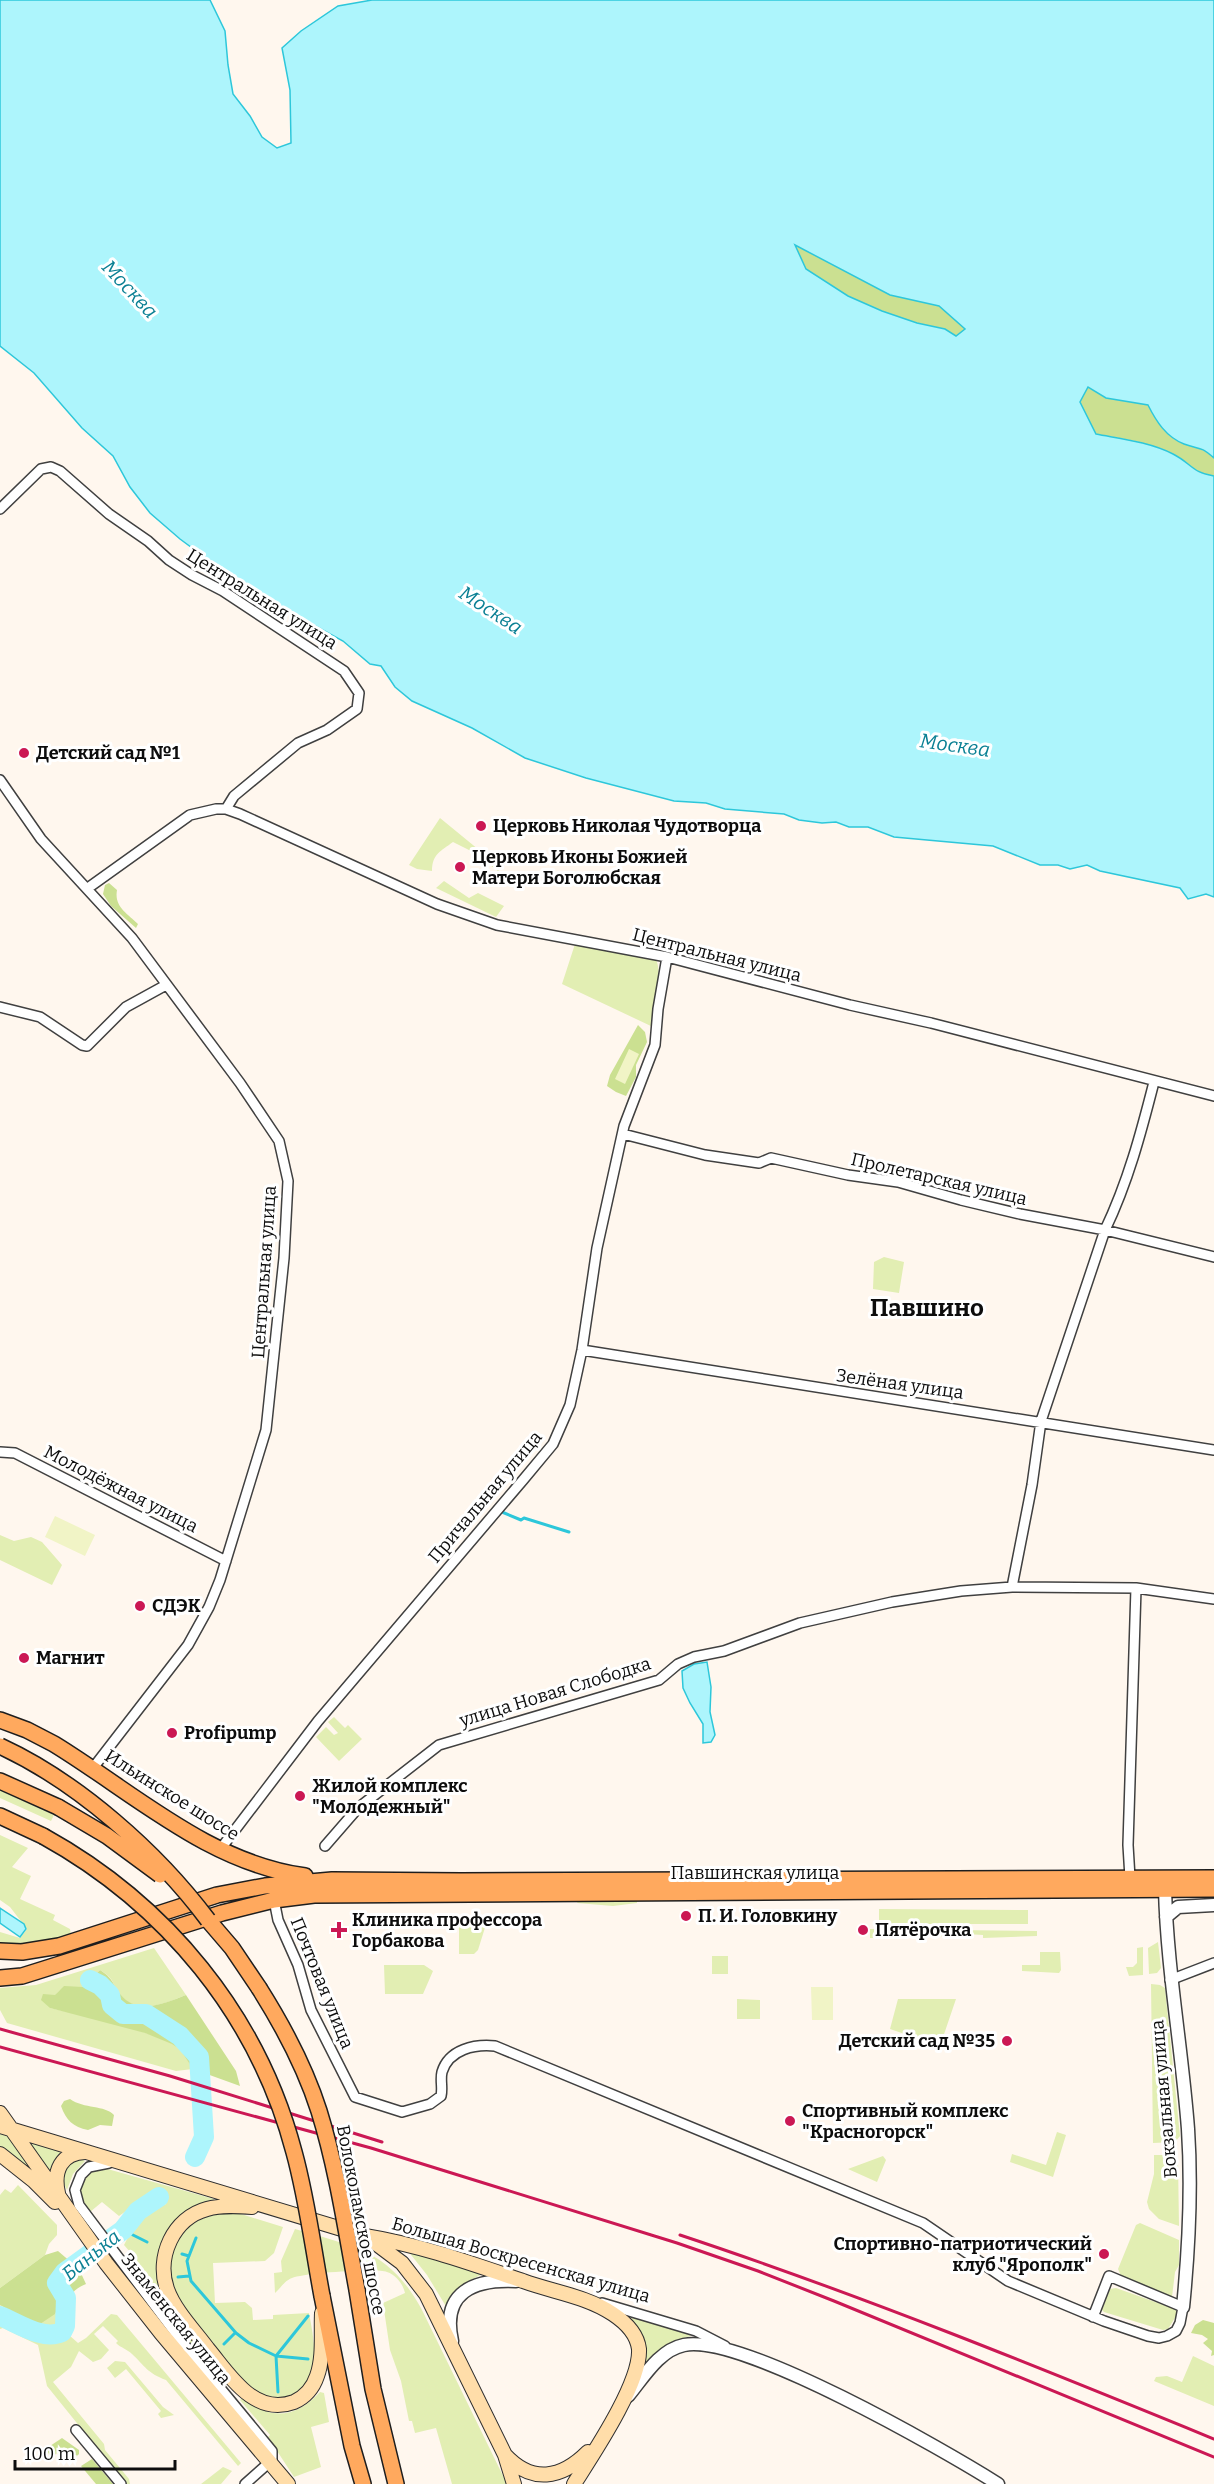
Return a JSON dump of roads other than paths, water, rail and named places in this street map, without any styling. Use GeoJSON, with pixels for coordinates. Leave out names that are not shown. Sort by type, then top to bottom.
{"type":"FeatureCollection","features":[{"type":"Feature","properties":{"kind":"main road","name":"Ильинское шоссе"},"geometry":{"type":"LineString","coordinates":[[0,1720],[27,1730],[93,1768],[219,1851],[266,1869],[332,1880]]}},
{"type":"Feature","properties":{"kind":"main road"},"geometry":{"type":"LineString","coordinates":[[0,1746],[57,1778],[125,1832],[181,1884],[208,1920]]}},
{"type":"Feature","properties":{"kind":"main road","name":"Волоколамское шоссе"},"geometry":{"type":"LineString","coordinates":[[0,1781],[58,1807],[107,1836],[150,1867],[208,1920],[232,1948],[278,2018],[306,2078],[330,2151],[357,2290],[373,2389],[396,2484]]}},
{"type":"Feature","properties":{"kind":"main road"},"geometry":{"type":"LineString","coordinates":[[0,1816],[43,1836],[90,1863],[147,1909],[202,1967],[246,2032],[273,2091],[294,2152],[352,2446],[363,2484]]}},
{"type":"Feature","properties":{"kind":"main road","name":"Павшинская улица"},"geometry":{"type":"LineString","coordinates":[[332,1880],[1130,1878],[1214,1889]]}},
{"type":"Feature","properties":{"kind":"main road","name":"Павшинская улица"},"geometry":{"type":"LineString","coordinates":[[274,1900],[297,1897],[1164,1883],[1214,1878]]}},
{"type":"Feature","properties":{"kind":"main road"},"geometry":{"type":"LineString","coordinates":[[0,1951],[22,1952],[59,1946],[217,1895],[265,1886],[332,1880]]}},
{"type":"Feature","properties":{"kind":"main road"},"geometry":{"type":"LineString","coordinates":[[0,1978],[22,1976],[222,1913],[274,1900]]}},
{"type":"Feature","properties":{"kind":"main road"},"geometry":{"type":"LineString","coordinates":[[0,1968],[57,1966]]}},
{"type":"Feature","properties":{"kind":"main road","name":"Знаменская улица"},"geometry":{"type":"LineString","coordinates":[[0,2114],[5,2127],[111,2259],[161,2333],[288,2484]]}},
{"type":"Feature","properties":{"kind":"main road","name":"Большая Воскресенская улица"},"geometry":{"type":"LineString","coordinates":[[5,2127],[365,2236],[415,2246],[477,2264],[523,2282],[587,2300]]}},
{"type":"Feature","properties":{"kind":"main road"},"geometry":{"type":"LineString","coordinates":[[60,2198],[56,2177],[59,2165],[69,2155],[87,2152]]}},
{"type":"Feature","properties":{"kind":"main road"},"geometry":{"type":"LineString","coordinates":[[0,2154],[34,2181],[88,2231]]}},
{"type":"Feature","properties":{"kind":"main road"},"geometry":{"type":"LineString","coordinates":[[274,2208],[241,2206],[208,2209],[195,2213],[184,2221],[176,2230],[165,2252],[164,2277],[168,2291],[187,2321],[241,2388],[260,2402],[270,2405],[282,2405],[301,2398],[314,2384],[321,2355],[322,2296]]}},
{"type":"Feature","properties":{"kind":"main road"},"geometry":{"type":"LineString","coordinates":[[365,2236],[383,2247],[416,2279],[454,2350],[504,2455],[514,2484]]}},
{"type":"Feature","properties":{"kind":"main road"},"geometry":{"type":"LineString","coordinates":[[574,2484],[624,2402],[637,2367],[637,2341],[633,2331],[624,2322],[587,2300]]}},
{"type":"Feature","properties":{"kind":"main road"},"geometry":{"type":"LineString","coordinates":[[504,2455],[512,2463],[531,2473],[549,2475],[567,2470],[600,2440]]}},
{"type":"Feature","properties":{"kind":"street","name":"Центральная улица"},"geometry":{"type":"LineString","coordinates":[[0,509],[41,469],[51,467],[60,471],[109,514],[148,541],[169,560],[223,591],[344,671],[359,693],[357,709],[327,730],[298,743],[234,796],[226,809]]}},
{"type":"Feature","properties":{"kind":"street"},"geometry":{"type":"LineString","coordinates":[[0,780],[41,839],[88,888]]}},
{"type":"Feature","properties":{"kind":"street","name":"Центральная улица"},"geometry":{"type":"LineString","coordinates":[[93,1768],[188,1645],[209,1607],[226,1561],[266,1430],[284,1258],[288,1181],[279,1141],[240,1083],[132,938],[88,888],[190,815],[226,809],[272,827],[437,904],[497,925],[667,957],[1214,1096]]}},
{"type":"Feature","properties":{"kind":"street","name":"Причальная улица"},"geometry":{"type":"LineString","coordinates":[[219,1851],[318,1721],[553,1444],[570,1405],[582,1350],[597,1248],[623,1134],[656,1045],[658,1009],[667,957]]}},
{"type":"Feature","properties":{"kind":"street"},"geometry":{"type":"LineString","coordinates":[[0,1007],[40,1017],[82,1046],[87,1046],[126,1007],[166,985]]}},
{"type":"Feature","properties":{"kind":"street"},"geometry":{"type":"LineString","coordinates":[[1012,1587],[1032,1485],[1041,1421],[1105,1230],[1132,1165],[1154,1082]]}},
{"type":"Feature","properties":{"kind":"street","name":"Пролетарская улица"},"geometry":{"type":"LineString","coordinates":[[623,1134],[705,1155],[759,1163],[771,1158],[848,1175],[898,1182],[1010,1212],[1105,1230],[1214,1257]]}},
{"type":"Feature","properties":{"kind":"street","name":"Зелёная улица"},"geometry":{"type":"LineString","coordinates":[[582,1350],[1214,1450]]}},
{"type":"Feature","properties":{"kind":"street","name":"Молодёжная улица"},"geometry":{"type":"LineString","coordinates":[[0,1452],[15,1453],[226,1561]]}},
{"type":"Feature","properties":{"kind":"street","name":"улица Новая Слободка"},"geometry":{"type":"LineString","coordinates":[[325,1846],[358,1808],[439,1745],[658,1680],[678,1664],[694,1657],[724,1651],[800,1623],[892,1602],[960,1591],[1012,1587],[1136,1588],[1214,1599]]}},
{"type":"Feature","properties":{"kind":"street"},"geometry":{"type":"LineString","coordinates":[[1130,1878],[1128,1845],[1136,1588]]}},
{"type":"Feature","properties":{"kind":"street","name":"Вокзальная улица"},"geometry":{"type":"LineString","coordinates":[[1164,1883],[1170,1980],[1178,2031],[1189,2148],[1190,2234],[1183,2307]]}},
{"type":"Feature","properties":{"kind":"street","name":"Почтовая улица"},"geometry":{"type":"LineString","coordinates":[[274,1900],[278,1920],[298,1965],[311,2010],[353,2094],[360,2100],[402,2112],[430,2104],[441,2096],[442,2073],[455,2055],[467,2047],[495,2046],[923,2223],[1008,2281],[1093,2317]]}},
{"type":"Feature","properties":{"kind":"street"},"geometry":{"type":"LineString","coordinates":[[1166,1917],[1178,1906],[1214,1905]]}},
{"type":"Feature","properties":{"kind":"street"},"geometry":{"type":"LineString","coordinates":[[1170,1980],[1214,1963]]}},
{"type":"Feature","properties":{"kind":"street"},"geometry":{"type":"LineString","coordinates":[[88,2231],[76,2198],[78,2180],[84,2170],[93,2165],[104,2162],[124,2164]]}},
{"type":"Feature","properties":{"kind":"street"},"geometry":{"type":"LineString","coordinates":[[1109,2276],[1183,2307],[1176,2331],[1160,2338],[1093,2317],[1109,2276]]}},
{"type":"Feature","properties":{"kind":"street"},"geometry":{"type":"LineString","coordinates":[[454,2350],[449,2326],[452,2311],[457,2299],[466,2290],[490,2280],[523,2282]]}},
{"type":"Feature","properties":{"kind":"street","name":"Большая Воскресенская улица"},"geometry":{"type":"LineString","coordinates":[[587,2300],[626,2309],[696,2331],[808,2382],[932,2445],[998,2484]]}},
{"type":"Feature","properties":{"kind":"street"},"geometry":{"type":"LineString","coordinates":[[624,2402],[654,2365],[674,2348],[701,2344],[735,2350]]}},
{"type":"Feature","properties":{"kind":"street"},"geometry":{"type":"LineString","coordinates":[[75,2430],[121,2484]]}},
{"type":"Feature","properties":{"kind":"street"},"geometry":{"type":"LineString","coordinates":[[245,2484],[270,2463]]}},
{"type":"Feature","properties":{"kind":"water","name":"Москва"},"geometry":{"type":"Polygon","coordinates":[[[0,0],[210,0],[225,31],[233,94],[262,137],[277,148],[291,143],[290,90],[282,48],[301,31],[338,6],[372,0],[1214,0],[1214,458],[1202,449],[1184,444],[1167,433],[1158,423],[1148,405],[1106,398],[1088,387],[1080,402],[1096,434],[1154,447],[1179,457],[1201,473],[1214,476],[1214,897],[1206,894],[1188,899],[1180,888],[1100,871],[1087,865],[1070,869],[1058,865],[1040,865],[993,846],[894,837],[868,827],[849,827],[836,822],[799,820],[784,814],[725,809],[706,803],[674,801],[586,778],[525,758],[472,728],[412,701],[395,687],[381,666],[370,664],[343,641],[245,587],[180,539],[150,513],[130,487],[113,456],[82,428],[34,373],[0,346],[0,0]],[[795,245],[806,269],[848,296],[917,323],[945,329],[956,336],[965,329],[939,306],[890,295],[795,245]]]}},
{"type":"Feature","properties":{"kind":"water"},"geometry":{"type":"Polygon","coordinates":[[[707,1662],[711,1687],[710,1712],[715,1735],[711,1742],[703,1743],[703,1724],[683,1688],[682,1671],[694,1664],[707,1662]]]}},
{"type":"Feature","properties":{"kind":"water"},"geometry":{"type":"Polygon","coordinates":[[[0,1908],[24,1924],[26,1929],[20,1937],[0,1923],[0,1908]]]}},
{"type":"Feature","properties":{"kind":"waterway"},"geometry":{"type":"LineString","coordinates":[[502,1512],[521,1520],[524,1518],[569,1532]]}},
{"type":"Feature","properties":{"kind":"waterway","name":"Банька"},"geometry":{"type":"LineString","coordinates":[[90,1980],[100,1985],[110,1995],[112,2005],[123,2014],[146,2014],[180,2036],[199,2057],[204,2137],[195,2157]]}},
{"type":"Feature","properties":{"kind":"waterway","name":"Банька"},"geometry":{"type":"LineString","coordinates":[[0,2316],[39,2333],[62,2332],[65,2326],[66,2298],[57,2283],[65,2272],[123,2230],[138,2211],[159,2197]]}},
{"type":"Feature","properties":{"kind":"waterway"},"geometry":{"type":"LineString","coordinates":[[123,2230],[147,2242]]}},
{"type":"Feature","properties":{"kind":"waterway"},"geometry":{"type":"LineString","coordinates":[[196,2238],[187,2261],[191,2281],[236,2333],[249,2343],[276,2356],[308,2359]]}},
{"type":"Feature","properties":{"kind":"waterway"},"geometry":{"type":"LineString","coordinates":[[182,2254],[189,2256]]}},
{"type":"Feature","properties":{"kind":"waterway"},"geometry":{"type":"LineString","coordinates":[[178,2277],[189,2276]]}},
{"type":"Feature","properties":{"kind":"waterway"},"geometry":{"type":"LineString","coordinates":[[278,2392],[276,2356],[308,2316]]}},
{"type":"Feature","properties":{"kind":"waterway"},"geometry":{"type":"LineString","coordinates":[[224,2344],[235,2333]]}},
{"type":"Feature","properties":{"kind":"railway"},"geometry":{"type":"LineString","coordinates":[[0,2029],[170,2076],[382,2142]]}},
{"type":"Feature","properties":{"kind":"railway"},"geometry":{"type":"LineString","coordinates":[[0,2047],[371,2148],[677,2243],[758,2271],[834,2301],[1214,2457]]}},
{"type":"Feature","properties":{"kind":"railway"},"geometry":{"type":"LineString","coordinates":[[680,2235],[882,2307],[1214,2439]]}},
{"type":"Feature","properties":{"kind":"place","name":"Детский сад №1"},"geometry":{"type":"Point","coordinates":[24,753]}},
{"type":"Feature","properties":{"kind":"place","name":"Церковь Николая Чудотворца"},"geometry":{"type":"Point","coordinates":[481,826]}},
{"type":"Feature","properties":{"kind":"place","name":"Церковь Иконы Божией Матери Боголюбская"},"geometry":{"type":"Point","coordinates":[460,867]}},
{"type":"Feature","properties":{"kind":"place","name":"СДЭК"},"geometry":{"type":"Point","coordinates":[140,1606]}},
{"type":"Feature","properties":{"kind":"place","name":"Магнит"},"geometry":{"type":"Point","coordinates":[24,1658]}},
{"type":"Feature","properties":{"kind":"place","name":"Profipump"},"geometry":{"type":"Point","coordinates":[172,1733]}},
{"type":"Feature","properties":{"kind":"place","name":"Жилой комплекс \"Молодежный\""},"geometry":{"type":"Point","coordinates":[300,1796]}},
{"type":"Feature","properties":{"kind":"place","name":"П. И. Головкину"},"geometry":{"type":"Point","coordinates":[686,1916]}},
{"type":"Feature","properties":{"kind":"place","name":"Клиника профессора Горбакова"},"geometry":{"type":"Point","coordinates":[339,1930]}},
{"type":"Feature","properties":{"kind":"place","name":"Пятёрочка"},"geometry":{"type":"Point","coordinates":[863,1930]}},
{"type":"Feature","properties":{"kind":"place","name":"Детский сад №35"},"geometry":{"type":"Point","coordinates":[1007,2041]}},
{"type":"Feature","properties":{"kind":"place","name":"Спортивный комплекс \"Красногорск\""},"geometry":{"type":"Point","coordinates":[790,2121]}},
{"type":"Feature","properties":{"kind":"place","name":"Спортивно-патриотический клуб \"Ярополк\""},"geometry":{"type":"Point","coordinates":[1104,2254]}},
{"type":"Feature","properties":{"kind":"district","name":"Павшино"},"geometry":{"type":"Point","coordinates":[927,1308]}}]}
